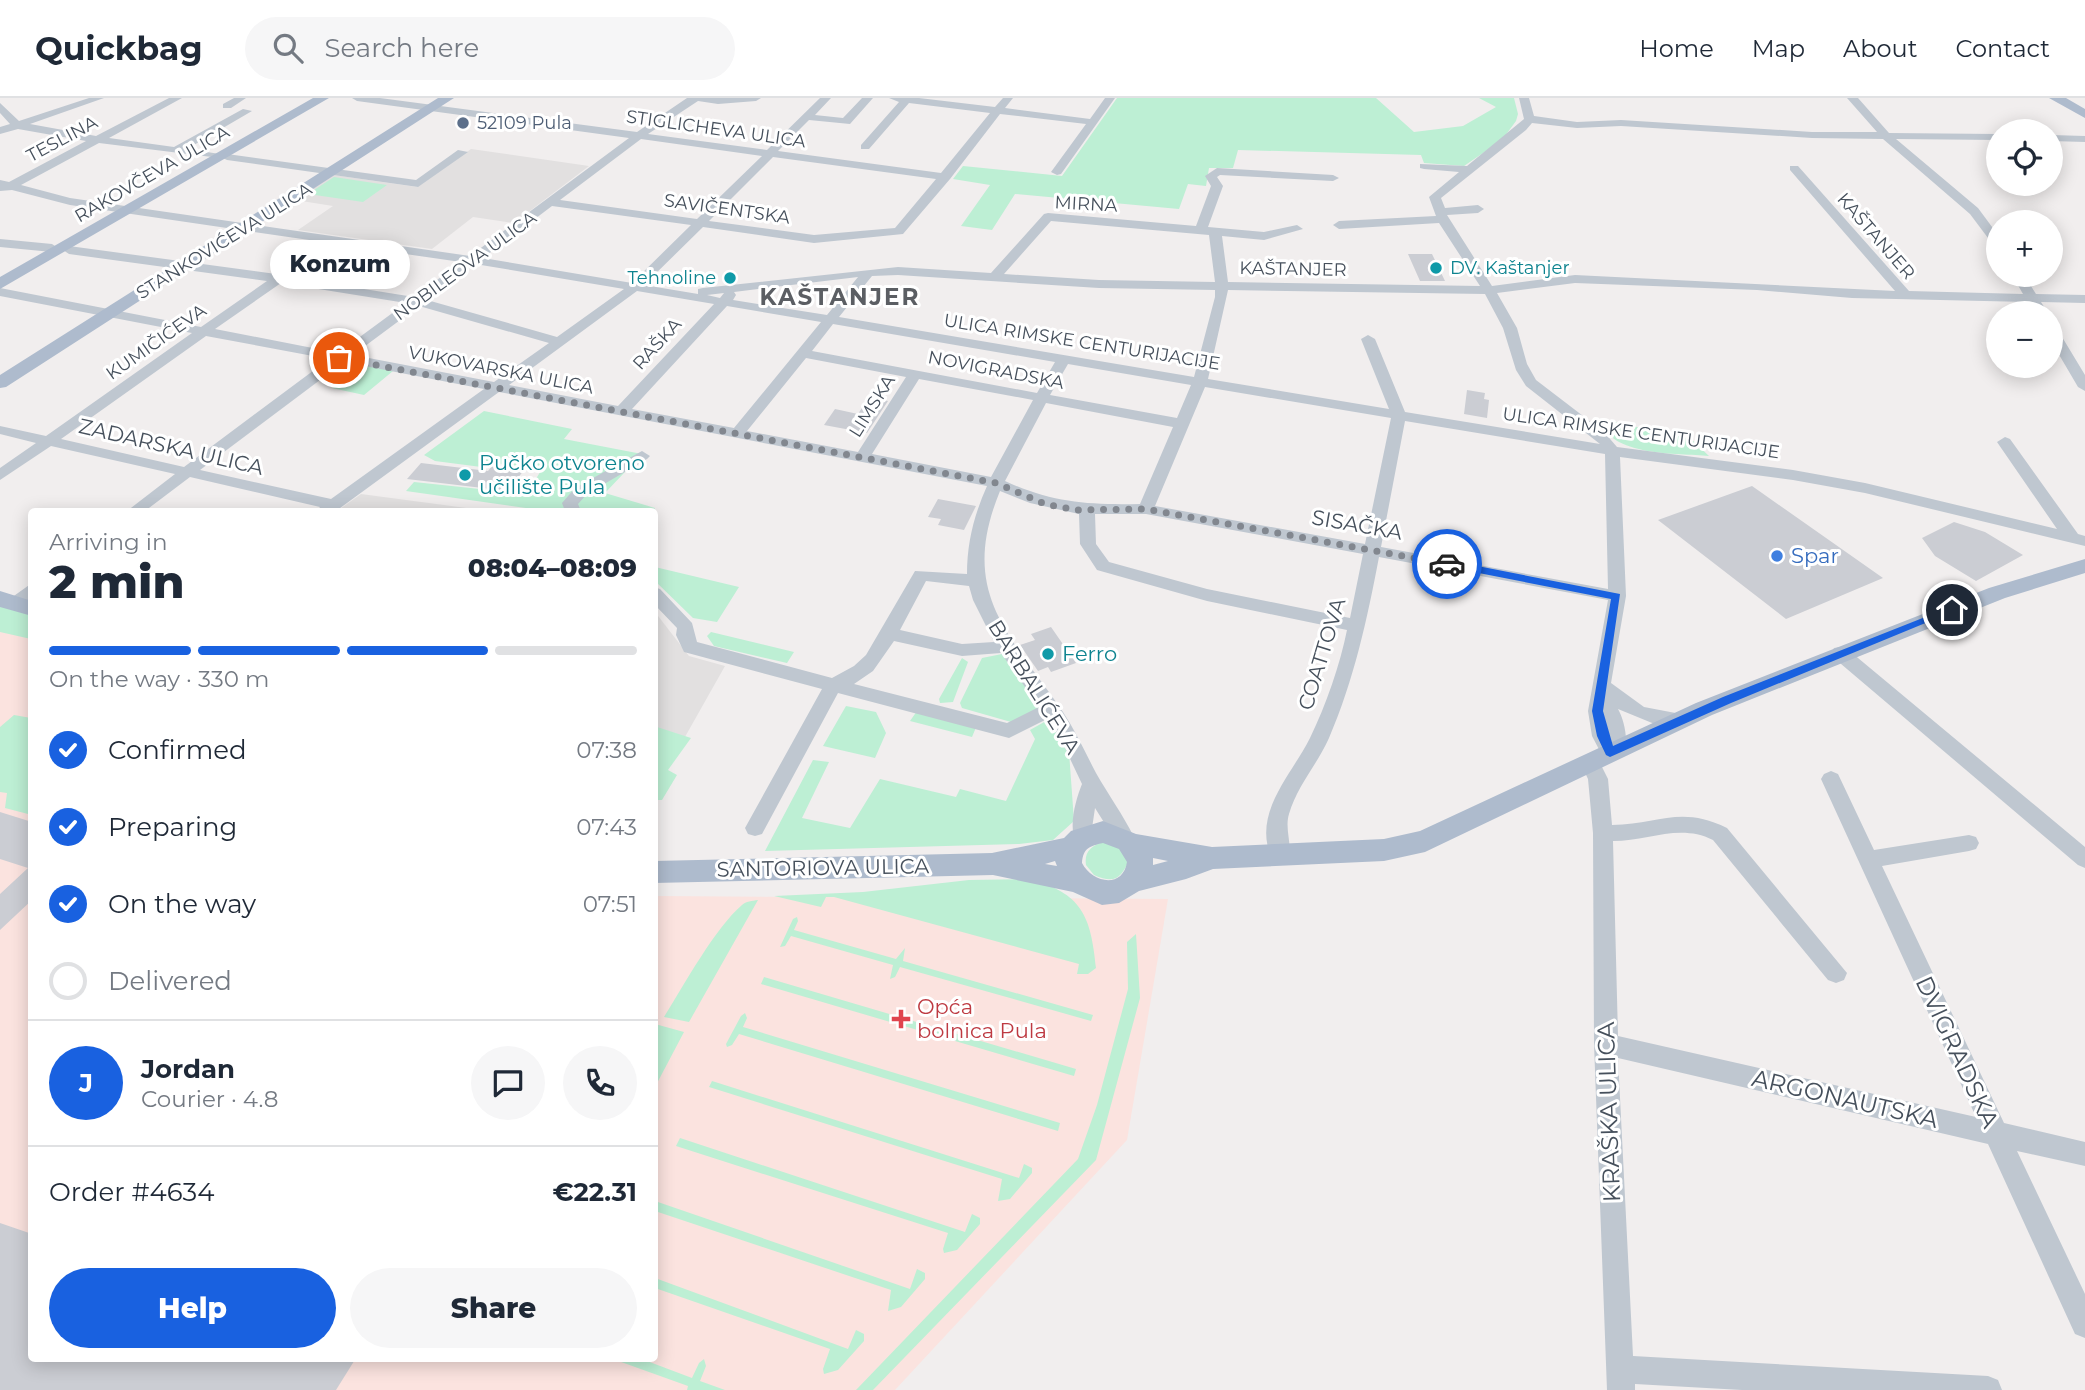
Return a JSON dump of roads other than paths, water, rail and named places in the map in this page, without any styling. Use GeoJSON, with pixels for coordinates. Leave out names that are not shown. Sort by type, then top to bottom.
{"type":"FeatureCollection","features":[{"type":"Feature","properties":{"kind":"main road","name":"RAKOVČEVA ULICA"},"geometry":{"type":"LineString","coordinates":[[0,284],[322,98]]}},
{"type":"Feature","properties":{"kind":"main road","name":"STANKOVIĆEVA ULICA"},"geometry":{"type":"LineString","coordinates":[[0,383],[447,98]]}},
{"type":"Feature","properties":{"kind":"main road"},"geometry":{"type":"LineString","coordinates":[[2056,98],[2085,114]]}},
{"type":"Feature","properties":{"kind":"main road"},"geometry":{"type":"LineString","coordinates":[[2074,98],[2085,104]]}},
{"type":"Feature","properties":{"kind":"main road"},"geometry":{"type":"LineString","coordinates":[[1212,858],[1186,868],[1132,881],[1116,891],[1104,892],[1092,890],[1076,881],[1068,864],[1077,842],[1103,832],[1128,841],[1212,858],[1384,850],[1425,841],[1679,720],[1840,653],[1997,593],[2085,566]]}},
{"type":"Feature","properties":{"kind":"main road"},"geometry":{"type":"LineString","coordinates":[[1128,841],[1140,863],[1132,881]]}},
{"type":"Feature","properties":{"kind":"main road","name":"SANTORIOVA ULICA"},"geometry":{"type":"LineString","coordinates":[[992,864],[1077,842]]}},
{"type":"Feature","properties":{"kind":"main road","name":"SANTORIOVA ULICA"},"geometry":{"type":"LineString","coordinates":[[658,872],[992,864],[1076,881]]}},
{"type":"Feature","properties":{"kind":"street"},"geometry":{"type":"LineString","coordinates":[[0,131],[99,98]]}},
{"type":"Feature","properties":{"kind":"street","name":"TESLINA"},"geometry":{"type":"LineString","coordinates":[[3,187],[177,98]]}},
{"type":"Feature","properties":{"kind":"street"},"geometry":{"type":"LineString","coordinates":[[227,106],[241,98]]}},
{"type":"Feature","properties":{"kind":"street","name":"STIGLICHEVA ULICA"},"geometry":{"type":"LineString","coordinates":[[357,98],[946,177]]}},
{"type":"Feature","properties":{"kind":"street"},"geometry":{"type":"LineString","coordinates":[[697,98],[718,101],[756,98]]}},
{"type":"Feature","properties":{"kind":"street","name":"NOBILEOVA ULICA"},"geometry":{"type":"LineString","coordinates":[[139,508],[676,107],[697,98]]}},
{"type":"Feature","properties":{"kind":"street"},"geometry":{"type":"LineString","coordinates":[[329,508],[635,287],[826,98]]}},
{"type":"Feature","properties":{"kind":"street"},"geometry":{"type":"LineString","coordinates":[[807,117],[846,122],[868,98]]}},
{"type":"Feature","properties":{"kind":"street"},"geometry":{"type":"LineString","coordinates":[[894,98],[1092,122]]}},
{"type":"Feature","properties":{"kind":"street"},"geometry":{"type":"LineString","coordinates":[[946,177],[1008,98]]}},
{"type":"Feature","properties":{"kind":"street"},"geometry":{"type":"LineString","coordinates":[[1057,172],[1110,98]]}},
{"type":"Feature","properties":{"kind":"street"},"geometry":{"type":"LineString","coordinates":[[1524,98],[1529,119]]}},
{"type":"Feature","properties":{"kind":"street"},"geometry":{"type":"LineString","coordinates":[[1852,98],[1886,136],[1974,211],[1986,227]]}},
{"type":"Feature","properties":{"kind":"street"},"geometry":{"type":"LineString","coordinates":[[865,147],[907,99]]}},
{"type":"Feature","properties":{"kind":"street"},"geometry":{"type":"LineString","coordinates":[[0,106],[16,125],[97,140],[418,184],[462,152]]}},
{"type":"Feature","properties":{"kind":"street"},"geometry":{"type":"LineString","coordinates":[[177,150],[247,111]]}},
{"type":"Feature","properties":{"kind":"street"},"geometry":{"type":"LineString","coordinates":[[1529,119],[1577,125],[1620,123],[1812,135],[1986,137]]}},
{"type":"Feature","properties":{"kind":"street"},"geometry":{"type":"LineString","coordinates":[[1529,119],[1522,128],[1435,197],[1442,215],[1510,328],[1524,374],[1546,398],[1597,431],[1605,438],[1612,451]]}},
{"type":"Feature","properties":{"kind":"street"},"geometry":{"type":"LineString","coordinates":[[2063,138],[2085,139]]}},
{"type":"Feature","properties":{"kind":"street"},"geometry":{"type":"LineString","coordinates":[[1424,166],[1469,170]]}},
{"type":"Feature","properties":{"kind":"street","name":"KAŠTANJER"},"geometry":{"type":"LineString","coordinates":[[1794,169],[1905,295]]}},
{"type":"Feature","properties":{"kind":"street"},"geometry":{"type":"LineString","coordinates":[[1146,509],[1200,381],[1223,285],[1208,231],[1217,186],[1211,176],[1217,171],[1333,178]]}},
{"type":"Feature","properties":{"kind":"street","name":"SAVIČENTSKA"},"geometry":{"type":"LineString","coordinates":[[551,202],[814,239],[899,231],[946,177]]}},
{"type":"Feature","properties":{"kind":"street","name":"ULICA RIMSKE CENTURIJACIJE"},"geometry":{"type":"LineString","coordinates":[[3,187],[129,210],[473,260],[1612,451],[1715,463],[1825,481],[2079,540]]}},
{"type":"Feature","properties":{"kind":"street"},"geometry":{"type":"LineString","coordinates":[[1339,225],[1478,209]]}},
{"type":"Feature","properties":{"kind":"street","name":"MIRNA"},"geometry":{"type":"LineString","coordinates":[[995,277],[1048,217],[1264,236],[1297,229]]}},
{"type":"Feature","properties":{"kind":"street","name":"KUMIČIĆEVA"},"geometry":{"type":"LineString","coordinates":[[0,475],[333,240]]}},
{"type":"Feature","properties":{"kind":"street"},"geometry":{"type":"LineString","coordinates":[[0,243],[52,248]]}},
{"type":"Feature","properties":{"kind":"street"},"geometry":{"type":"LineString","coordinates":[[69,250],[186,264],[418,301],[560,342]]}},
{"type":"Feature","properties":{"kind":"street","name":"KAŠTANJER"},"geometry":{"type":"LineString","coordinates":[[682,295],[898,271],[1099,284],[1488,290],[1575,279],[1905,295],[2085,299]]}},
{"type":"Feature","properties":{"kind":"street"},"geometry":{"type":"LineString","coordinates":[[737,434],[868,273]]}},
{"type":"Feature","properties":{"kind":"street","name":"RAŠKA"},"geometry":{"type":"LineString","coordinates":[[621,412],[722,302],[742,287]]}},
{"type":"Feature","properties":{"kind":"street"},"geometry":{"type":"LineString","coordinates":[[2025,287],[2034,301]]}},
{"type":"Feature","properties":{"kind":"street","name":"VUKOVARSKA ULICA"},"geometry":{"type":"LineString","coordinates":[[0,292],[996,483]]}},
{"type":"Feature","properties":{"kind":"street"},"geometry":{"type":"LineString","coordinates":[[1368,339],[1399,415]]}},
{"type":"Feature","properties":{"kind":"street"},"geometry":{"type":"LineString","coordinates":[[2063,350],[2085,387]]}},
{"type":"Feature","properties":{"kind":"street","name":"NOVIGRADSKA"},"geometry":{"type":"LineString","coordinates":[[803,353],[1182,424]]}},
{"type":"Feature","properties":{"kind":"street","name":"BARBALIĆEVA"},"geometry":{"type":"LineString","coordinates":[[1064,358],[996,483],[976,542],[974,554],[977,580],[986,611],[1004,646],[1069,737],[1091,783],[1128,841]]}},
{"type":"Feature","properties":{"kind":"street","name":"LIMSKA"},"geometry":{"type":"LineString","coordinates":[[862,458],[915,374]]}},
{"type":"Feature","properties":{"kind":"street","name":"COATTOVA"},"geometry":{"type":"LineString","coordinates":[[1280,855],[1276,830],[1278,815],[1289,788],[1319,739],[1352,650],[1399,415]]}},
{"type":"Feature","properties":{"kind":"street","name":"ZADARSKA ULICA"},"geometry":{"type":"LineString","coordinates":[[0,430],[188,472],[329,508]]}},
{"type":"Feature","properties":{"kind":"street","name":"ULICA RIMSKE CENTURIJACIJE"},"geometry":{"type":"LineString","coordinates":[[2005,442],[2079,540]]}},
{"type":"Feature","properties":{"kind":"street","name":"KRAŠKA ULICA"},"geometry":{"type":"LineString","coordinates":[[1612,451],[1617,596],[1597,711],[1606,754],[1598,779],[1603,833],[1606,1044],[1620,1379]]}},
{"type":"Feature","properties":{"kind":"street"},"geometry":{"type":"LineString","coordinates":[[572,508],[570,502],[581,491],[642,456]]}},
{"type":"Feature","properties":{"kind":"street","name":"SISAČKA"},"geometry":{"type":"LineString","coordinates":[[996,483],[1045,504],[1087,511],[1146,509],[1617,596]]}},
{"type":"Feature","properties":{"kind":"street"},"geometry":{"type":"LineString","coordinates":[[1087,511],[1088,544],[1102,566],[1207,595],[1357,626]]}},
{"type":"Feature","properties":{"kind":"street"},"geometry":{"type":"LineString","coordinates":[[755,828],[834,685],[862,673],[872,664],[921,575],[977,580]]}},
{"type":"Feature","properties":{"kind":"street"},"geometry":{"type":"LineString","coordinates":[[658,597],[686,627],[685,635],[690,647],[1009,731],[1050,709]]}},
{"type":"Feature","properties":{"kind":"street"},"geometry":{"type":"LineString","coordinates":[[889,634],[969,651],[989,651],[1004,646]]}},
{"type":"Feature","properties":{"kind":"street"},"geometry":{"type":"LineString","coordinates":[[1840,653],[2085,859]]}},
{"type":"Feature","properties":{"kind":"street"},"geometry":{"type":"LineString","coordinates":[[1601,691],[1638,714],[1679,720]]}},
{"type":"Feature","properties":{"kind":"street","name":"DVIGRADSKA"},"geometry":{"type":"LineString","coordinates":[[1831,779],[2085,1324]]}},
{"type":"Feature","properties":{"kind":"street"},"geometry":{"type":"LineString","coordinates":[[1077,842],[1091,783]]}},
{"type":"Feature","properties":{"kind":"street"},"geometry":{"type":"LineString","coordinates":[[1603,833],[1629,833],[1686,821],[1703,824],[1720,834],[1836,972]]}},
{"type":"Feature","properties":{"kind":"street"},"geometry":{"type":"LineString","coordinates":[[1869,859],[1969,843]]}},
{"type":"Feature","properties":{"kind":"street","name":"ARGONAUTSKA"},"geometry":{"type":"LineString","coordinates":[[1606,1044],[2085,1154]]}},
{"type":"Feature","properties":{"kind":"street"},"geometry":{"type":"LineString","coordinates":[[1620,1379],[1988,1390]]}},
{"type":"Feature","properties":{"kind":"place","name":"52109 Pula"},"geometry":{"type":"Point","coordinates":[463,123]}},
{"type":"Feature","properties":{"kind":"place","name":"DV. Kaštanjer"},"geometry":{"type":"Point","coordinates":[1436,268]}},
{"type":"Feature","properties":{"kind":"place","name":"Tehnoline"},"geometry":{"type":"Point","coordinates":[730,278]}},
{"type":"Feature","properties":{"kind":"place","name":"Konzum"},"geometry":{"type":"Point","coordinates":[339,358]}},
{"type":"Feature","properties":{"kind":"place","name":"Pučko otvoreno učilište Pula"},"geometry":{"type":"Point","coordinates":[465,475]}},
{"type":"Feature","properties":{"kind":"place","name":"Spar"},"geometry":{"type":"Point","coordinates":[1777,556]}},
{"type":"Feature","properties":{"kind":"place","name":"Ferro"},"geometry":{"type":"Point","coordinates":[1048,654]}},
{"type":"Feature","properties":{"kind":"place","name":"Opća bolnica Pula"},"geometry":{"type":"Point","coordinates":[901,1019]}},
{"type":"Feature","properties":{"kind":"district","name":"KAŠTANJER"},"geometry":{"type":"Point","coordinates":[840,297]}}]}
